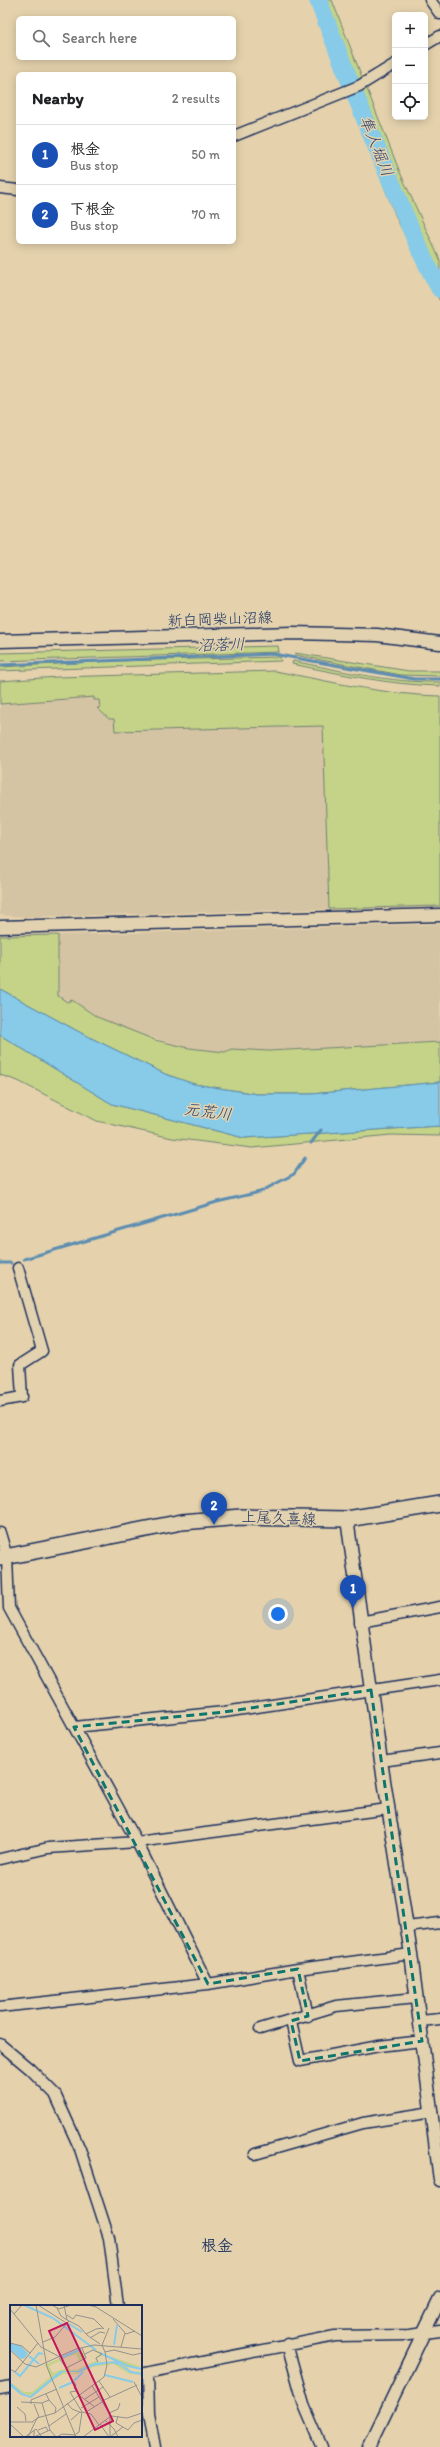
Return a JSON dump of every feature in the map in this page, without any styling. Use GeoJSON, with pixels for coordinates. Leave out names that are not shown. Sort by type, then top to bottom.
{"type":"FeatureCollection","features":[{"type":"Feature","properties":{"kind":"main road","name":"上尾久喜線"},"geometry":{"type":"LineString","coordinates":[[3,1557],[182,1522],[241,1516],[347,1519],[440,1504]]}},
{"type":"Feature","properties":{"kind":"street"},"geometry":{"type":"LineString","coordinates":[[430,0],[440,14]]}},
{"type":"Feature","properties":{"kind":"street"},"geometry":{"type":"LineString","coordinates":[[428,43],[440,36]]}},
{"type":"Feature","properties":{"kind":"street"},"geometry":{"type":"LineString","coordinates":[[236,135],[359,86],[392,66]]}},
{"type":"Feature","properties":{"kind":"street"},"geometry":{"type":"LineString","coordinates":[[0,188],[16,190]]}},
{"type":"Feature","properties":{"kind":"street","name":"新白岡柴山沼線"},"geometry":{"type":"LineString","coordinates":[[0,641],[293,633],[377,635],[440,643]]}},
{"type":"Feature","properties":{"kind":"street"},"geometry":{"type":"LineString","coordinates":[[0,927],[440,915]]}},
{"type":"Feature","properties":{"kind":"street"},"geometry":{"type":"LineString","coordinates":[[0,1401],[22,1397],[20,1365],[42,1351],[18,1268]]}},
{"type":"Feature","properties":{"kind":"street"},"geometry":{"type":"LineString","coordinates":[[347,1519],[360,1622],[411,1954],[440,2180]]}},
{"type":"Feature","properties":{"kind":"street"},"geometry":{"type":"LineString","coordinates":[[0,1533],[9,1608],[137,1842],[208,1984]]}},
{"type":"Feature","properties":{"kind":"street"},"geometry":{"type":"LineString","coordinates":[[360,1622],[440,1607]]}},
{"type":"Feature","properties":{"kind":"street"},"geometry":{"type":"LineString","coordinates":[[74,1727],[224,1712],[440,1680]]}},
{"type":"Feature","properties":{"kind":"street"},"geometry":{"type":"LineString","coordinates":[[381,1761],[440,1753]]}},
{"type":"Feature","properties":{"kind":"street"},"geometry":{"type":"LineString","coordinates":[[0,1859],[48,1848],[137,1842],[388,1809]]}},
{"type":"Feature","properties":{"kind":"street"},"geometry":{"type":"LineString","coordinates":[[407,1927],[440,1922]]}},
{"type":"Feature","properties":{"kind":"street"},"geometry":{"type":"LineString","coordinates":[[0,2007],[208,1984],[298,1969],[411,1954]]}},
{"type":"Feature","properties":{"kind":"street"},"geometry":{"type":"LineString","coordinates":[[298,1969],[308,2016]]}},
{"type":"Feature","properties":{"kind":"street"},"geometry":{"type":"LineString","coordinates":[[260,2029],[308,2016],[336,2006],[416,1998]]}},
{"type":"Feature","properties":{"kind":"street"},"geometry":{"type":"LineString","coordinates":[[420,2021],[440,2019]]}},
{"type":"Feature","properties":{"kind":"street"},"geometry":{"type":"LineString","coordinates":[[291,2020],[300,2061],[379,2046],[422,2041]]}},
{"type":"Feature","properties":{"kind":"street"},"geometry":{"type":"LineString","coordinates":[[0,2044],[30,2069],[55,2094],[74,2135],[109,2238],[118,2305]]}},
{"type":"Feature","properties":{"kind":"street"},"geometry":{"type":"LineString","coordinates":[[255,2154],[363,2124],[432,2112]]}},
{"type":"Feature","properties":{"kind":"street"},"geometry":{"type":"LineString","coordinates":[[369,2447],[440,2299]]}},
{"type":"Feature","properties":{"kind":"street"},"geometry":{"type":"LineString","coordinates":[[155,2447],[149,2414],[145,2374],[287,2344],[335,2336],[424,2334],[440,2331]]}},
{"type":"Feature","properties":{"kind":"street"},"geometry":{"type":"LineString","coordinates":[[287,2344],[304,2405],[322,2447]]}},
{"type":"Feature","properties":{"kind":"street"},"geometry":{"type":"LineString","coordinates":[[0,2389],[10,2387]]}},
{"type":"Feature","properties":{"kind":"highlighted area"},"geometry":{"type":"Polygon","coordinates":[[[371,1690],[422,2041],[300,2061],[291,2021],[308,2016],[298,1969],[208,1984],[74,1727],[224,1712],[371,1690]]]}},
{"type":"Feature","properties":{"kind":"shaded area"},"geometry":{"type":"Polygon","coordinates":[[[94,697],[323,702],[329,909],[26,917],[0,915],[0,704],[94,697]]]}},
{"type":"Feature","properties":{"kind":"shaded area"},"geometry":{"type":"Polygon","coordinates":[[[440,924],[440,1042],[269,1051],[231,1049],[225,1052],[189,1048],[125,1030],[97,1017],[72,1000],[68,1002],[58,996],[58,935],[440,924]]]}},
{"type":"Feature","properties":{"kind":"green space"},"geometry":{"type":"Polygon","coordinates":[[[313,0],[316,0],[349,86],[346,86],[313,0]]]}},
{"type":"Feature","properties":{"kind":"green space"},"geometry":{"type":"Polygon","coordinates":[[[322,0],[332,0],[362,77],[354,82],[322,0]]]}},
{"type":"Feature","properties":{"kind":"green space"},"geometry":{"type":"Polygon","coordinates":[[[367,89],[399,170],[440,260],[440,280],[410,222],[358,91],[367,89]]]}},
{"type":"Feature","properties":{"kind":"green space"},"geometry":{"type":"Polygon","coordinates":[[[352,94],[391,196],[440,293],[440,301],[398,222],[348,95],[352,94]]]}},
{"type":"Feature","properties":{"kind":"green space"},"geometry":{"type":"Polygon","coordinates":[[[278,646],[279,652],[0,661],[0,653],[278,646]]]}},
{"type":"Feature","properties":{"kind":"green space"},"geometry":{"type":"Polygon","coordinates":[[[295,653],[409,671],[440,671],[440,676],[401,675],[295,655],[295,653]]]}},
{"type":"Feature","properties":{"kind":"green space"},"geometry":{"type":"Polygon","coordinates":[[[280,657],[281,661],[0,671],[0,667],[111,661],[280,657]]]}},
{"type":"Feature","properties":{"kind":"green space"},"geometry":{"type":"Polygon","coordinates":[[[293,661],[403,681],[440,682],[440,686],[403,684],[329,672],[292,664],[293,661]]]}},
{"type":"Feature","properties":{"kind":"green space"},"geometry":{"type":"Polygon","coordinates":[[[275,671],[377,690],[440,696],[440,906],[329,909],[323,726],[115,731],[114,719],[109,719],[97,708],[100,708],[99,700],[94,700],[94,697],[0,704],[0,681],[57,677],[275,671]]]}},
{"type":"Feature","properties":{"kind":"green space"},"geometry":{"type":"Polygon","coordinates":[[[58,935],[58,996],[67,1002],[72,1000],[97,1017],[155,1040],[189,1048],[225,1052],[231,1049],[269,1051],[440,1042],[440,1082],[311,1094],[257,1094],[194,1084],[165,1074],[83,1034],[0,989],[0,936],[58,935]]]}},
{"type":"Feature","properties":{"kind":"green space"},"geometry":{"type":"Polygon","coordinates":[[[0,1035],[112,1104],[244,1138],[440,1126],[440,1136],[391,1135],[252,1148],[172,1138],[97,1121],[18,1081],[0,1075],[0,1035]]]}},
{"type":"Feature","properties":{"kind":"water","name":"元荒川"},"geometry":{"type":"Polygon","coordinates":[[[0,989],[83,1034],[165,1074],[194,1084],[257,1094],[311,1094],[440,1082],[440,1126],[244,1138],[112,1104],[0,1035],[0,989]]]}},
{"type":"Feature","properties":{"kind":"waterway","name":"隼人堀川"},"geometry":{"type":"LineString","coordinates":[[318,0],[363,115],[409,224],[440,289]]}},
{"type":"Feature","properties":{"kind":"waterway","name":"沼落川"},"geometry":{"type":"LineString","coordinates":[[0,665],[273,654],[414,679],[440,679]]}},
{"type":"Feature","properties":{"kind":"waterway"},"geometry":{"type":"LineString","coordinates":[[311,1143],[321,1130]]}},
{"type":"Feature","properties":{"kind":"waterway"},"geometry":{"type":"LineString","coordinates":[[24,1259],[217,1202],[260,1192],[294,1174],[305,1158]]}},
{"type":"Feature","properties":{"kind":"waterway"},"geometry":{"type":"LineString","coordinates":[[0,1263],[11,1263]]}},
{"type":"Feature","properties":{"kind":"place","name":"下根金"},"geometry":{"type":"Point","coordinates":[214,1525]}},
{"type":"Feature","properties":{"kind":"place","name":"根金"},"geometry":{"type":"Point","coordinates":[353,1608]}},
{"type":"Feature","properties":{"kind":"district","name":"根金"},"geometry":{"type":"Point","coordinates":[217,2245]}}]}
